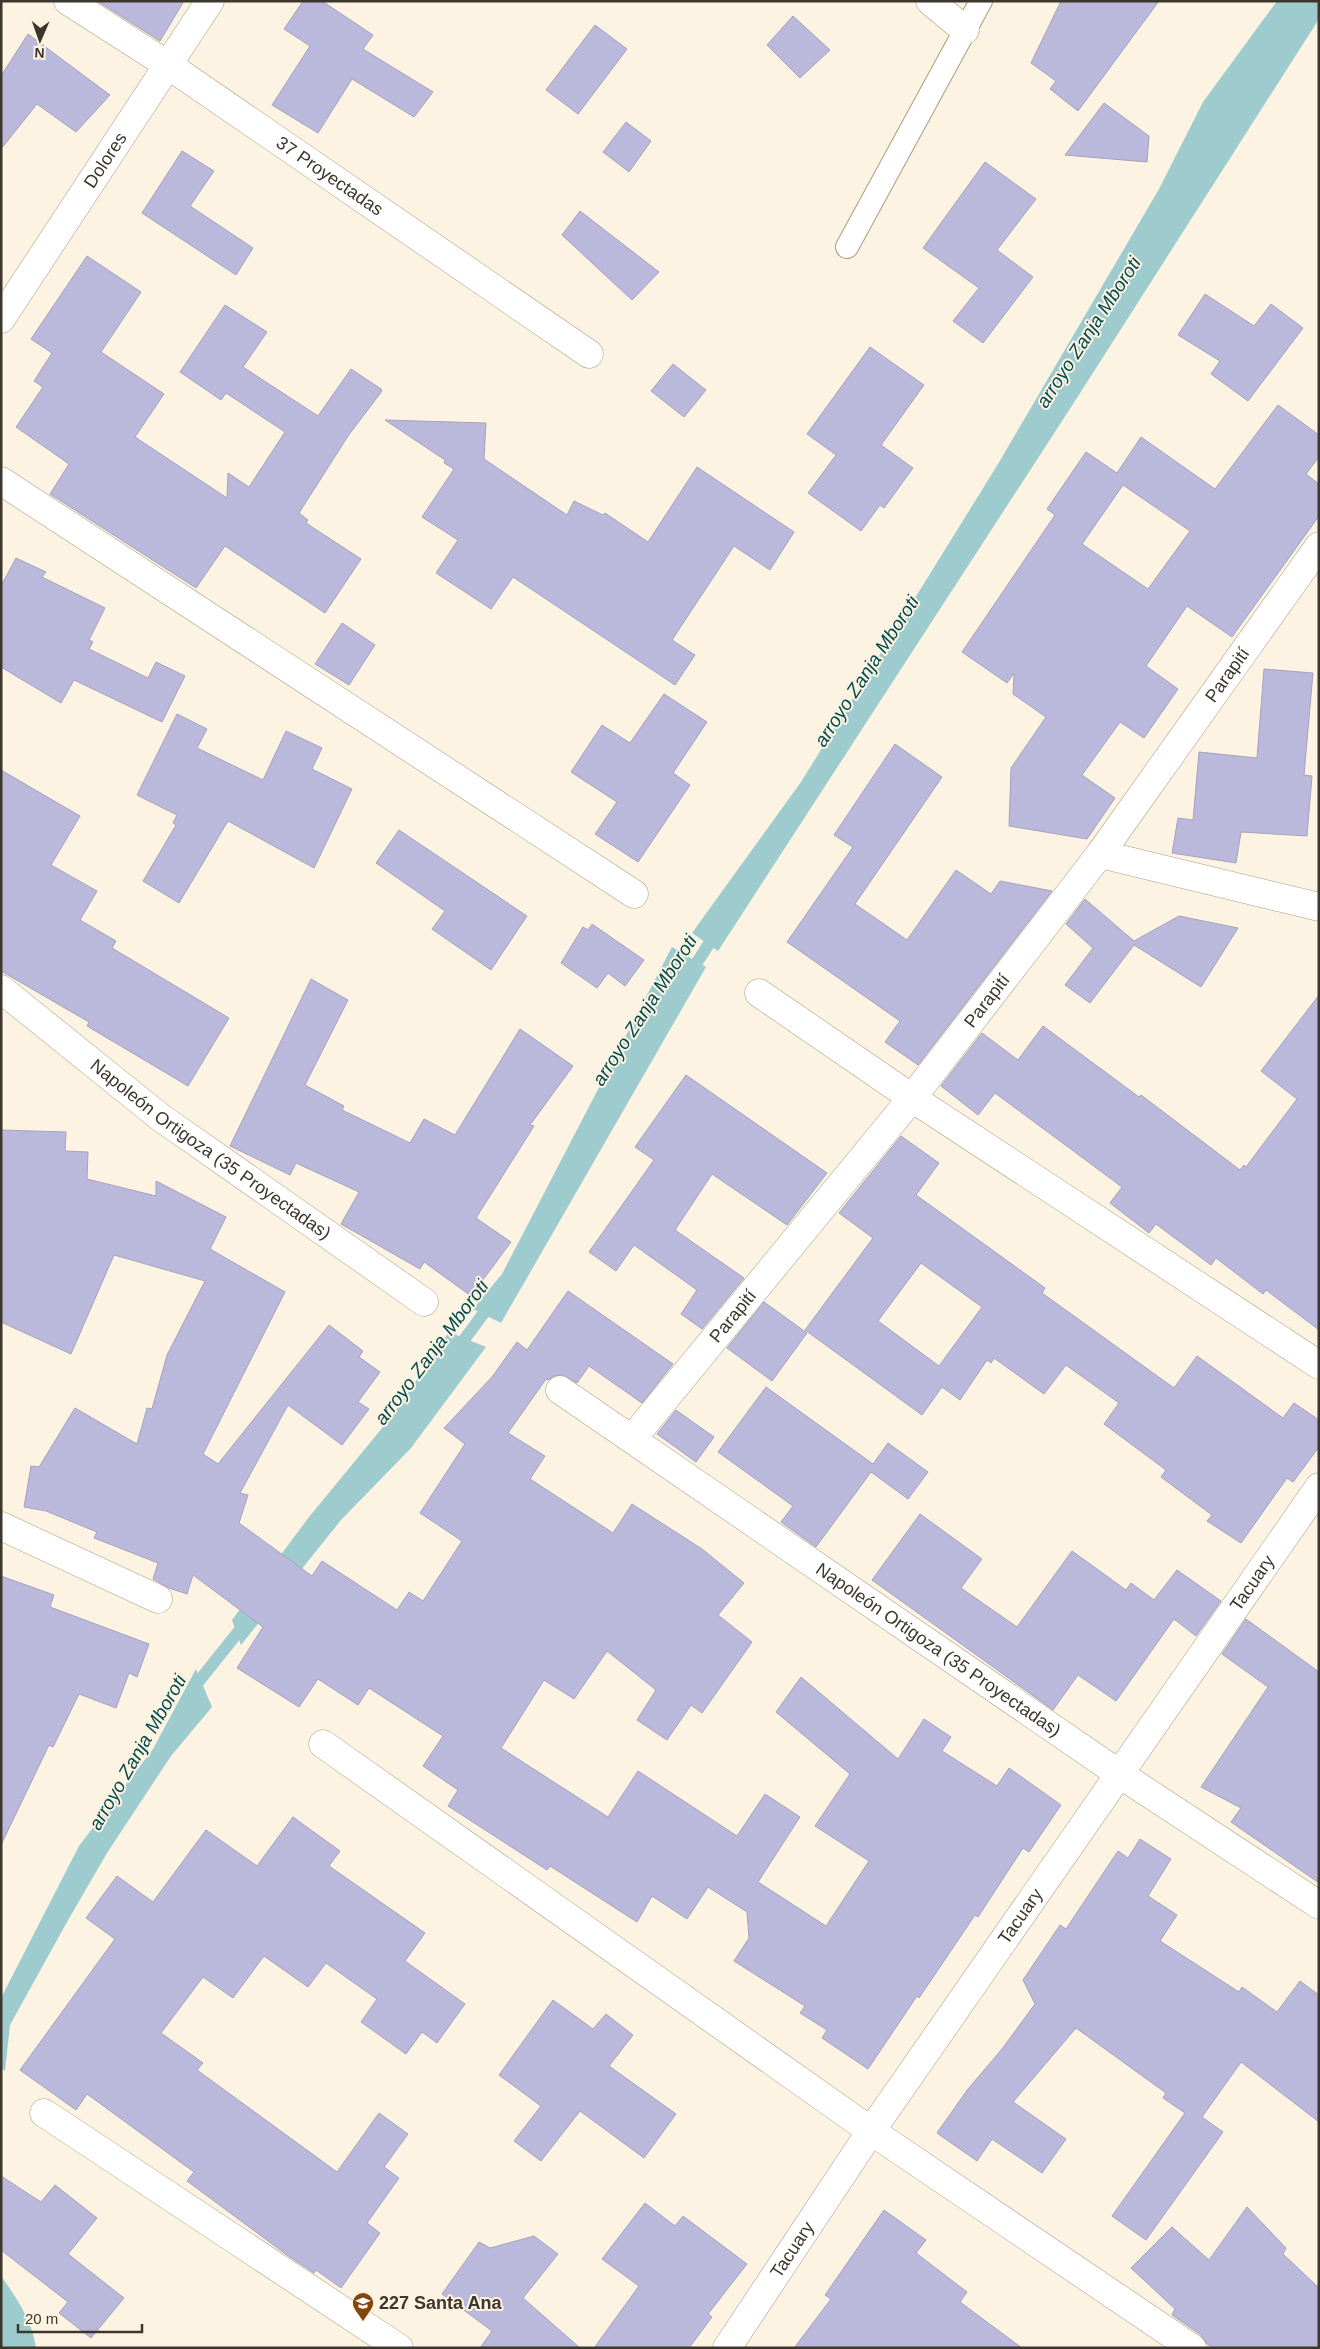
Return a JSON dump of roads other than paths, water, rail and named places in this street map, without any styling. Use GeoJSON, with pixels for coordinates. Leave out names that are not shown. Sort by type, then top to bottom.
{"type":"FeatureCollection","features":[{"type":"Feature","properties":{"kind":"street","name":"37 Proyectadas"},"geometry":{"type":"LineString","coordinates":[[68,1],[168,65],[589,354]]}},
{"type":"Feature","properties":{"kind":"street","name":"Dolores"},"geometry":{"type":"LineString","coordinates":[[1,319],[210,1]]}},
{"type":"Feature","properties":{"kind":"street"},"geometry":{"type":"LineString","coordinates":[[930,1],[964,30]]}},
{"type":"Feature","properties":{"kind":"street"},"geometry":{"type":"LineString","coordinates":[[1,481],[634,894]]}},
{"type":"Feature","properties":{"kind":"street","name":"Parapití"},"geometry":{"type":"LineString","coordinates":[[632,1439],[912,1098],[1100,854],[1319,546]]}},
{"type":"Feature","properties":{"kind":"street"},"geometry":{"type":"LineString","coordinates":[[1100,854],[1319,907]]}},
{"type":"Feature","properties":{"kind":"street","name":"Napoleón Ortigoza (35 Proyectadas)"},"geometry":{"type":"LineString","coordinates":[[1,989],[160,1117],[424,1302]]}},
{"type":"Feature","properties":{"kind":"street"},"geometry":{"type":"LineString","coordinates":[[759,993],[912,1098],[1319,1365]]}},
{"type":"Feature","properties":{"kind":"street","name":"Napoleón Ortigoza (35 Proyectadas)"},"geometry":{"type":"LineString","coordinates":[[560,1390],[1118,1773],[1319,1905]]}},
{"type":"Feature","properties":{"kind":"street","name":"Tacuary"},"geometry":{"type":"LineString","coordinates":[[728,2348],[871,2131],[1118,1773],[1319,1487]]}},
{"type":"Feature","properties":{"kind":"street"},"geometry":{"type":"LineString","coordinates":[[1,1526],[158,1599]]}},
{"type":"Feature","properties":{"kind":"street"},"geometry":{"type":"LineString","coordinates":[[323,1744],[871,2131],[1192,2348]]}},
{"type":"Feature","properties":{"kind":"street"},"geometry":{"type":"LineString","coordinates":[[44,2113],[399,2348]]}},
{"type":"Feature","properties":{"kind":"lane"},"geometry":{"type":"LineString","coordinates":[[847,247],[964,30],[982,1]]}},
{"type":"Feature","properties":{"kind":"water"},"geometry":{"type":"Polygon","coordinates":[[[1277,1],[1319,1],[1319,19],[1075,401],[718,951],[692,933],[801,782],[998,464],[1159,189],[1203,102],[1277,1]]]}},
{"type":"Feature","properties":{"kind":"water"},"geometry":{"type":"Polygon","coordinates":[[[672,947],[706,967],[501,1323],[473,1309],[502,1274],[672,947]]]}},
{"type":"Feature","properties":{"kind":"water"},"geometry":{"type":"Polygon","coordinates":[[[449,1332],[486,1347],[411,1448],[341,1520],[241,1645],[232,1620],[309,1517],[392,1416],[449,1332]]]}},
{"type":"Feature","properties":{"kind":"water"},"geometry":{"type":"Polygon","coordinates":[[[196,1669],[212,1707],[171,1756],[107,1853],[67,1922],[10,2025],[5,2071],[1,2068],[1,1998],[79,1846],[153,1749],[196,1669]]]}},
{"type":"Feature","properties":{"kind":"water"},"geometry":{"type":"Polygon","coordinates":[[[1,2276],[23,2310],[31,2328],[36,2348],[1,2348],[1,2276]]]}},
{"type":"Feature","properties":{"kind":"waterway","name":"arroyo Zanja Mboroti"},"geometry":{"type":"LineString","coordinates":[[688,976],[718,930]]}},
{"type":"Feature","properties":{"kind":"waterway","name":"arroyo Zanja Mboroti"},"geometry":{"type":"LineString","coordinates":[[455,1352],[492,1302]]}},
{"type":"Feature","properties":{"kind":"waterway","name":"arroyo Zanja Mboroti"},"geometry":{"type":"LineString","coordinates":[[191,1691],[247,1621]]}},
{"type":"Feature","properties":{"kind":"place","name":"227 Santa Ana"},"geometry":{"type":"Point","coordinates":[363,2322]}}]}
